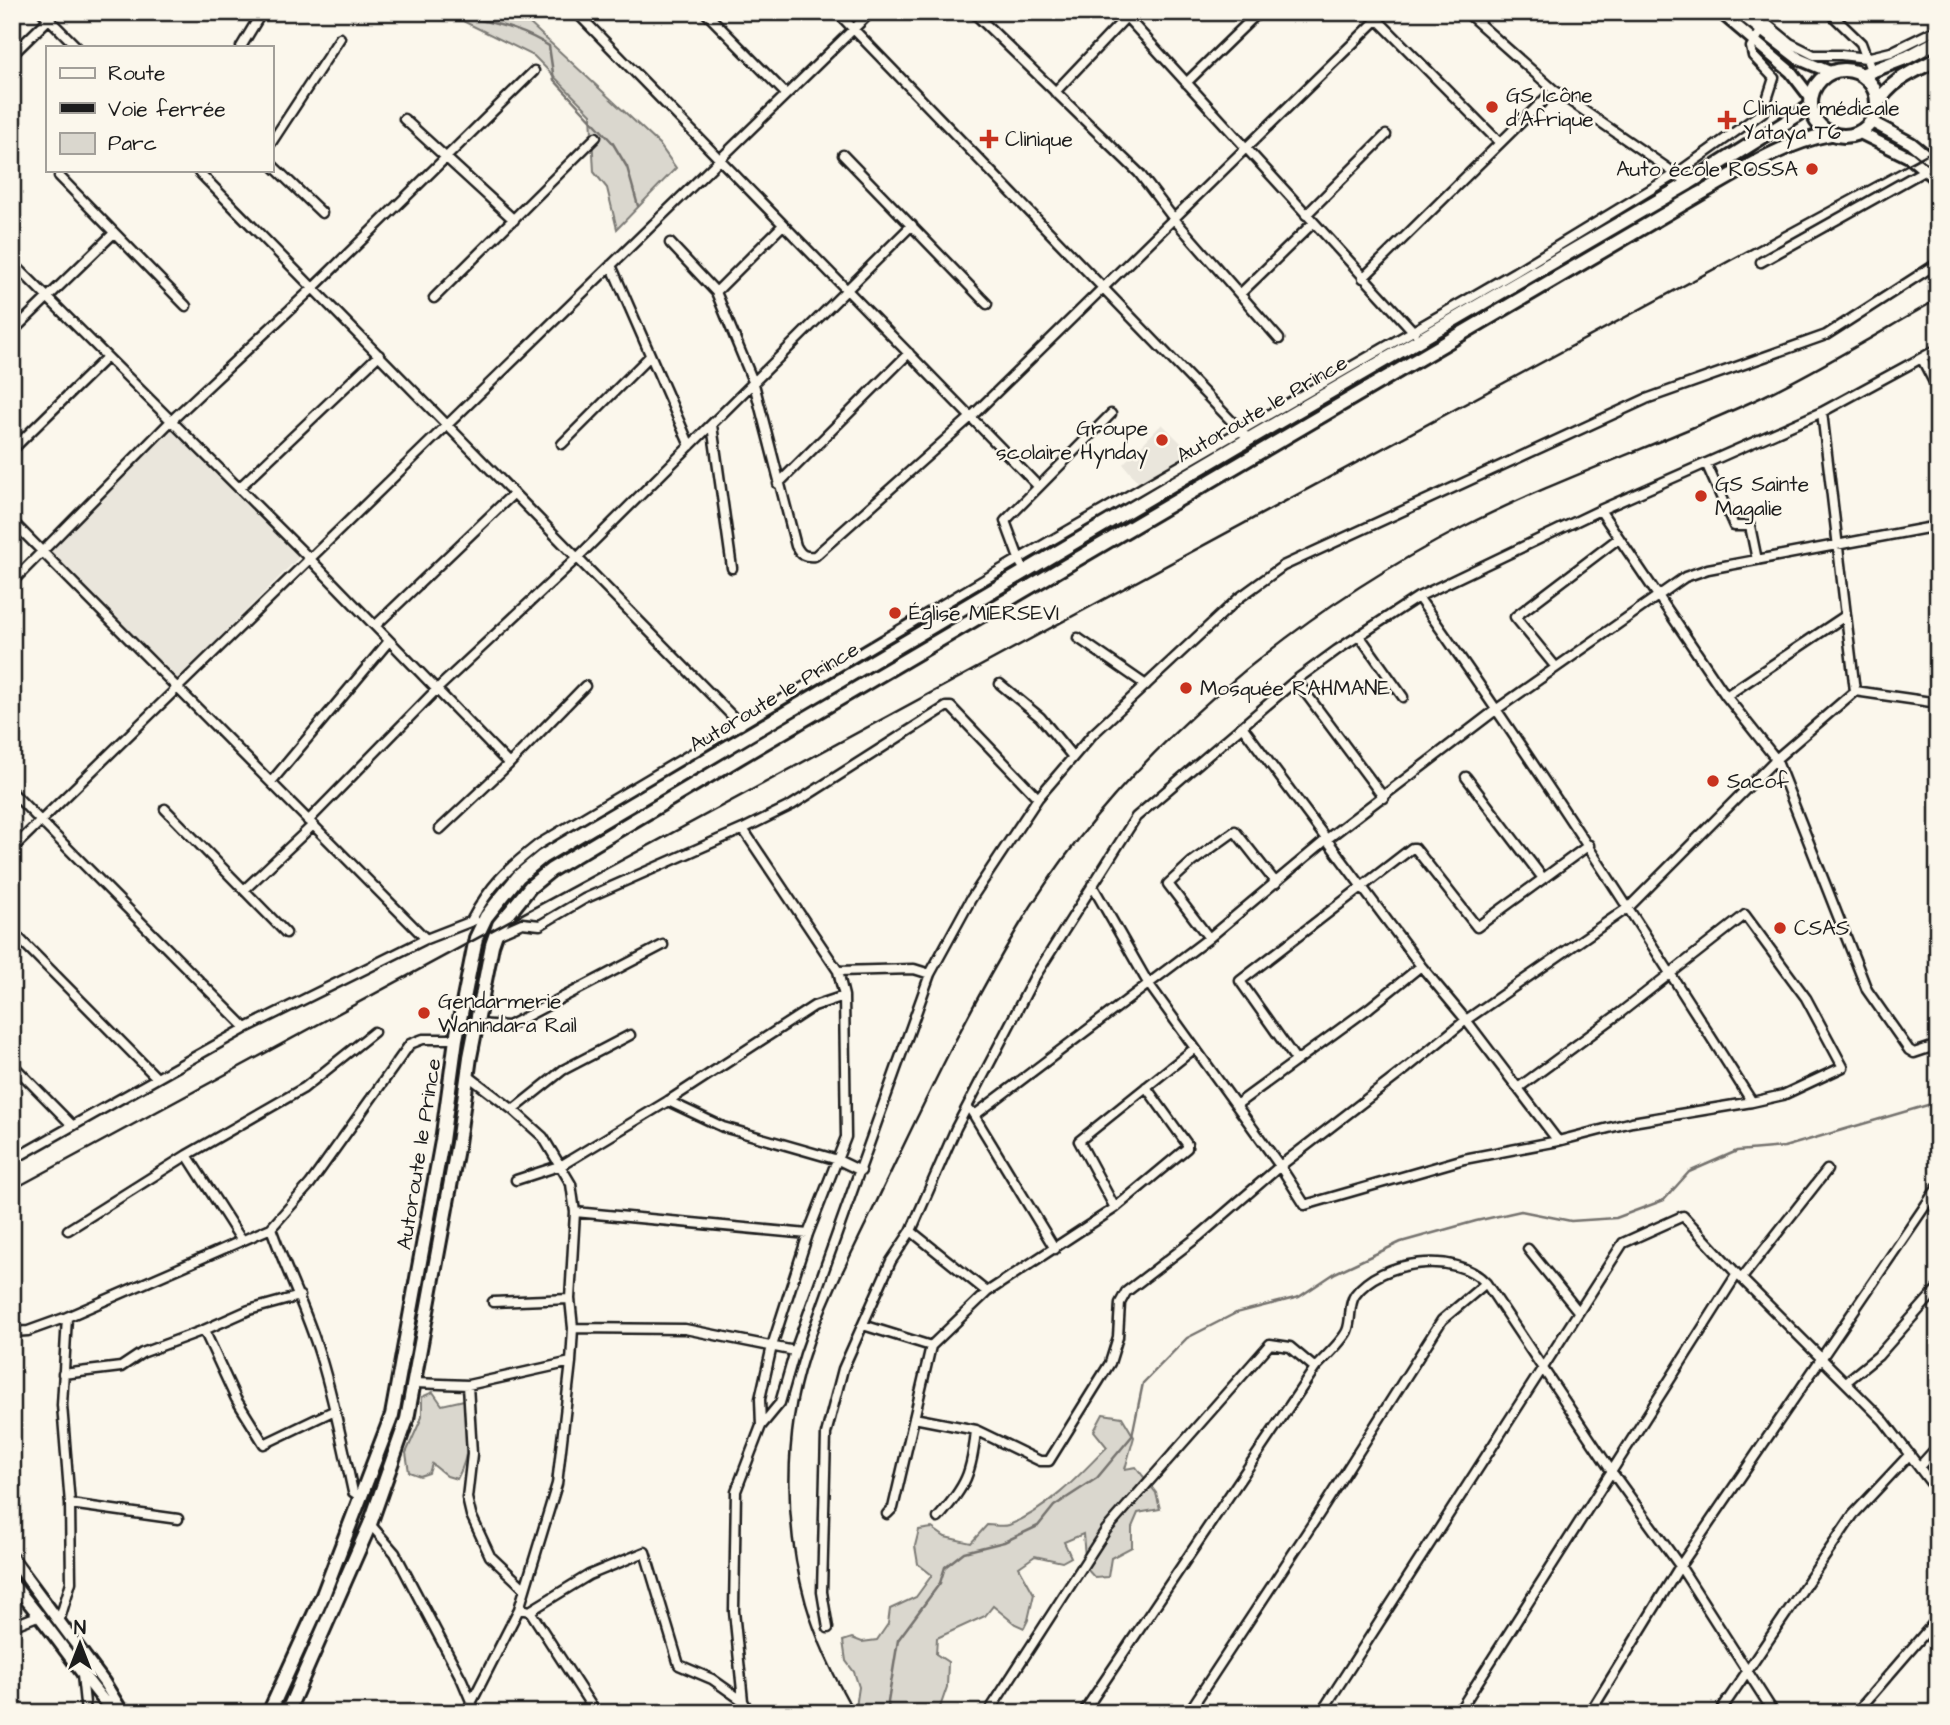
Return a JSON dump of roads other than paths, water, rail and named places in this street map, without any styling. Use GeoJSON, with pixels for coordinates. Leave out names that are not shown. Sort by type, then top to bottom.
{"type":"FeatureCollection","features":[{"type":"Feature","properties":{"kind":"main road"},"geometry":{"type":"LineString","coordinates":[[1720,12],[1757,36],[1811,60],[1830,72],[1866,68],[1908,57],[1938,41]]}},
{"type":"Feature","properties":{"kind":"main road"},"geometry":{"type":"LineString","coordinates":[[1738,12],[1791,72],[1811,103],[1814,118],[1820,127],[1830,134],[1845,137],[1860,133],[1872,122],[1883,93],[1894,83],[1938,59]]}},
{"type":"Feature","properties":{"kind":"main road"},"geometry":{"type":"LineString","coordinates":[[1866,68],[1876,94],[1877,106]]}},
{"type":"Feature","properties":{"kind":"main road"},"geometry":{"type":"LineString","coordinates":[[1811,103],[1819,82],[1830,72]]}},
{"type":"Feature","properties":{"kind":"main road","name":"Autoroute le Prince"},"geometry":{"type":"LineString","coordinates":[[269,1713],[323,1595],[392,1415],[442,1141],[456,1039],[476,938],[486,917],[519,876],[542,857],[1022,565],[1416,335],[1689,183],[1811,103]]}},
{"type":"Feature","properties":{"kind":"main road"},"geometry":{"type":"LineString","coordinates":[[1872,122],[1911,143],[1933,166],[1938,181]]}},
{"type":"Feature","properties":{"kind":"main road"},"geometry":{"type":"LineString","coordinates":[[1860,133],[1933,166]]}},
{"type":"Feature","properties":{"kind":"main road","name":"Autoroute le Prince"},"geometry":{"type":"LineString","coordinates":[[287,1713],[370,1524],[407,1419],[492,945],[499,925],[523,895],[551,870],[1686,202],[1787,146],[1830,134]]}},
{"type":"Feature","properties":{"kind":"main road"},"geometry":{"type":"LineString","coordinates":[[12,1558],[104,1682],[123,1713]]}},
{"type":"Feature","properties":{"kind":"main road"},"geometry":{"type":"LineString","coordinates":[[12,1583],[40,1615],[82,1675],[114,1713]]}},
{"type":"Feature","properties":{"kind":"street"},"geometry":{"type":"LineString","coordinates":[[12,55],[46,16],[57,12]]}},
{"type":"Feature","properties":{"kind":"street"},"geometry":{"type":"LineString","coordinates":[[705,12],[786,94]]}},
{"type":"Feature","properties":{"kind":"street"},"geometry":{"type":"LineString","coordinates":[[837,12],[1245,435]]}},
{"type":"Feature","properties":{"kind":"street"},"geometry":{"type":"LineString","coordinates":[[12,849],[871,12]]}},
{"type":"Feature","properties":{"kind":"street"},"geometry":{"type":"LineString","coordinates":[[973,12],[1139,173],[1174,219],[1279,339]]}},
{"type":"Feature","properties":{"kind":"street"},"geometry":{"type":"LineString","coordinates":[[1186,83],[1259,12]]}},
{"type":"Feature","properties":{"kind":"street"},"geometry":{"type":"LineString","coordinates":[[1370,12],[1499,142]]}},
{"type":"Feature","properties":{"kind":"street"},"geometry":{"type":"LineString","coordinates":[[670,243],[716,292],[754,384],[796,546],[800,554],[815,556],[971,416],[1385,12]]}},
{"type":"Feature","properties":{"kind":"street"},"geometry":{"type":"LineString","coordinates":[[1466,12],[1553,90],[1689,183]]}},
{"type":"Feature","properties":{"kind":"street"},"geometry":{"type":"LineString","coordinates":[[1752,12],[1811,60],[1841,55],[1866,68]]}},
{"type":"Feature","properties":{"kind":"street"},"geometry":{"type":"LineString","coordinates":[[1829,12],[1861,43],[1866,68]]}},
{"type":"Feature","properties":{"kind":"street"},"geometry":{"type":"LineString","coordinates":[[579,14],[1038,486]]}},
{"type":"Feature","properties":{"kind":"street"},"geometry":{"type":"LineString","coordinates":[[1055,92],[1126,14],[1416,335],[1676,174],[1763,112],[1774,78],[1753,56],[1751,47],[1757,36]]}},
{"type":"Feature","properties":{"kind":"street"},"geometry":{"type":"LineString","coordinates":[[46,16],[76,46]]}},
{"type":"Feature","properties":{"kind":"street"},"geometry":{"type":"LineString","coordinates":[[242,46],[259,17]]}},
{"type":"Feature","properties":{"kind":"street"},"geometry":{"type":"LineString","coordinates":[[1866,68],[1891,52],[1938,29]]}},
{"type":"Feature","properties":{"kind":"street"},"geometry":{"type":"LineString","coordinates":[[273,140],[340,38]]}},
{"type":"Feature","properties":{"kind":"street"},"geometry":{"type":"LineString","coordinates":[[12,582],[173,420],[313,288],[534,71]]}},
{"type":"Feature","properties":{"kind":"street"},"geometry":{"type":"LineString","coordinates":[[1363,278],[1553,90]]}},
{"type":"Feature","properties":{"kind":"street"},"geometry":{"type":"LineString","coordinates":[[404,119],[514,220]]}},
{"type":"Feature","properties":{"kind":"street"},"geometry":{"type":"LineString","coordinates":[[1306,215],[1386,135]]}},
{"type":"Feature","properties":{"kind":"street"},"geometry":{"type":"LineString","coordinates":[[434,298],[596,137]]}},
{"type":"Feature","properties":{"kind":"street"},"geometry":{"type":"LineString","coordinates":[[843,155],[987,304]]}},
{"type":"Feature","properties":{"kind":"street"},"geometry":{"type":"LineString","coordinates":[[273,166],[322,213]]}},
{"type":"Feature","properties":{"kind":"street"},"geometry":{"type":"LineString","coordinates":[[1761,262],[1933,166]]}},
{"type":"Feature","properties":{"kind":"street"},"geometry":{"type":"LineString","coordinates":[[199,172],[741,725]]}},
{"type":"Feature","properties":{"kind":"street"},"geometry":{"type":"LineString","coordinates":[[59,176],[186,306]]}},
{"type":"Feature","properties":{"kind":"street"},"geometry":{"type":"LineString","coordinates":[[1240,294],[1313,223]]}},
{"type":"Feature","properties":{"kind":"street"},"geometry":{"type":"LineString","coordinates":[[716,292],[783,225]]}},
{"type":"Feature","properties":{"kind":"street"},"geometry":{"type":"LineString","coordinates":[[244,890],[437,689],[576,558],[912,225]]}},
{"type":"Feature","properties":{"kind":"street"},"geometry":{"type":"LineString","coordinates":[[12,332],[114,233]]}},
{"type":"Feature","properties":{"kind":"street"},"geometry":{"type":"LineString","coordinates":[[12,262],[173,420],[509,764]]}},
{"type":"Feature","properties":{"kind":"street"},"geometry":{"type":"LineString","coordinates":[[743,1701],[734,1611],[736,1491],[761,1426],[780,1402],[795,1351],[930,974],[971,899],[1038,798],[1092,735],[1239,598],[1283,566],[1646,398],[1826,335],[1938,263]]}},
{"type":"Feature","properties":{"kind":"street"},"geometry":{"type":"LineString","coordinates":[[611,265],[690,446]]}},
{"type":"Feature","properties":{"kind":"street"},"geometry":{"type":"LineString","coordinates":[[828,1628],[822,1592],[826,1434],[843,1369],[891,1261],[911,1231],[966,1108],[1034,978],[1136,817],[1296,680],[1418,597],[1600,510],[1822,412],[1938,349]]}},
{"type":"Feature","properties":{"kind":"street"},"geometry":{"type":"LineString","coordinates":[[778,484],[909,353]]}},
{"type":"Feature","properties":{"kind":"street"},"geometry":{"type":"LineString","coordinates":[[240,488],[379,355]]}},
{"type":"Feature","properties":{"kind":"street"},"geometry":{"type":"LineString","coordinates":[[562,444],[650,356]]}},
{"type":"Feature","properties":{"kind":"street"},"geometry":{"type":"LineString","coordinates":[[12,450],[107,357]]}},
{"type":"Feature","properties":{"kind":"street"},"geometry":{"type":"LineString","coordinates":[[1922,359],[1938,390]]}},
{"type":"Feature","properties":{"kind":"street"},"geometry":{"type":"LineString","coordinates":[[1822,412],[1855,691]]}},
{"type":"Feature","properties":{"kind":"street"},"geometry":{"type":"LineString","coordinates":[[471,921],[484,897],[508,868],[539,844],[1022,565],[1005,521],[1111,414]]}},
{"type":"Feature","properties":{"kind":"street"},"geometry":{"type":"LineString","coordinates":[[712,425],[732,569]]}},
{"type":"Feature","properties":{"kind":"street"},"geometry":{"type":"LineString","coordinates":[[1706,463],[1734,526],[1750,526],[1757,560]]}},
{"type":"Feature","properties":{"kind":"street"},"geometry":{"type":"LineString","coordinates":[[375,626],[514,493]]}},
{"type":"Feature","properties":{"kind":"street"},"geometry":{"type":"LineString","coordinates":[[1600,510],[1726,696],[1776,759],[1867,990],[1909,1050],[1914,1053],[1938,1045]]}},
{"type":"Feature","properties":{"kind":"street"},"geometry":{"type":"LineString","coordinates":[[12,521],[426,939]]}},
{"type":"Feature","properties":{"kind":"street"},"geometry":{"type":"LineString","coordinates":[[975,1115],[1209,938],[1327,839],[1497,709],[1685,577],[1708,569],[1839,547],[1904,531],[1938,526]]}},
{"type":"Feature","properties":{"kind":"street"},"geometry":{"type":"LineString","coordinates":[[1555,666],[1515,617],[1619,538]]}},
{"type":"Feature","properties":{"kind":"street"},"geometry":{"type":"LineString","coordinates":[[1418,597],[1588,845],[1752,1102]]}},
{"type":"Feature","properties":{"kind":"street"},"geometry":{"type":"LineString","coordinates":[[1726,696],[1845,616]]}},
{"type":"Feature","properties":{"kind":"street"},"geometry":{"type":"LineString","coordinates":[[1359,635],[1403,698]]}},
{"type":"Feature","properties":{"kind":"street"},"geometry":{"type":"LineString","coordinates":[[1078,638],[1146,685]]}},
{"type":"Feature","properties":{"kind":"street"},"geometry":{"type":"LineString","coordinates":[[271,782],[389,641]]}},
{"type":"Feature","properties":{"kind":"street"},"geometry":{"type":"LineString","coordinates":[[1296,680],[1384,798]]}},
{"type":"Feature","properties":{"kind":"street"},"geometry":{"type":"LineString","coordinates":[[1000,684],[1040,717],[1073,757]]}},
{"type":"Feature","properties":{"kind":"street"},"geometry":{"type":"LineString","coordinates":[[440,829],[509,764],[585,686]]}},
{"type":"Feature","properties":{"kind":"street"},"geometry":{"type":"LineString","coordinates":[[914,1418],[976,1430],[1040,1461],[1049,1461],[1110,1363],[1118,1337],[1122,1298],[1280,1166],[1466,1020],[1629,907],[1776,759],[1855,691],[1938,704]]}},
{"type":"Feature","properties":{"kind":"street"},"geometry":{"type":"LineString","coordinates":[[497,934],[522,923],[541,924],[584,900],[792,805],[946,707],[951,707],[1038,798]]}},
{"type":"Feature","properties":{"kind":"street"},"geometry":{"type":"LineString","coordinates":[[1242,726],[1421,967],[1466,1020],[1559,1141]]}},
{"type":"Feature","properties":{"kind":"street"},"geometry":{"type":"LineString","coordinates":[[1466,777],[1542,877]]}},
{"type":"Feature","properties":{"kind":"street"},"geometry":{"type":"LineString","coordinates":[[12,792],[246,1028]]}},
{"type":"Feature","properties":{"kind":"street"},"geometry":{"type":"LineString","coordinates":[[165,809],[286,933]]}},
{"type":"Feature","properties":{"kind":"street"},"geometry":{"type":"LineString","coordinates":[[743,829],[838,971],[844,996],[846,1137],[808,1234],[772,1346],[760,1399],[761,1426]]}},
{"type":"Feature","properties":{"kind":"street"},"geometry":{"type":"LineString","coordinates":[[1209,938],[1168,884],[1192,862],[1235,831],[1276,883]]}},
{"type":"Feature","properties":{"kind":"street"},"geometry":{"type":"LineString","coordinates":[[1296,1060],[1240,981],[1414,848],[1477,927],[1588,845]]}},
{"type":"Feature","properties":{"kind":"street"},"geometry":{"type":"LineString","coordinates":[[1092,885],[1148,983],[1280,1166],[1303,1203],[1308,1205],[1464,1159],[1559,1141],[1632,1122],[1783,1095],[1843,1067],[1805,998],[1745,915],[1518,1088]]}},
{"type":"Feature","properties":{"kind":"street"},"geometry":{"type":"LineString","coordinates":[[12,1160],[246,1028],[426,939],[486,917]]}},
{"type":"Feature","properties":{"kind":"street"},"geometry":{"type":"LineString","coordinates":[[12,931],[157,1078]]}},
{"type":"Feature","properties":{"kind":"street"},"geometry":{"type":"LineString","coordinates":[[477,1024],[508,1026],[663,945]]}},
{"type":"Feature","properties":{"kind":"street"},"geometry":{"type":"LineString","coordinates":[[1236,1105],[1421,967]]}},
{"type":"Feature","properties":{"kind":"street"},"geometry":{"type":"LineString","coordinates":[[838,971],[914,969],[930,974]]}},
{"type":"Feature","properties":{"kind":"street"},"geometry":{"type":"LineString","coordinates":[[516,1180],[562,1165],[668,1101],[814,1006],[844,996]]}},
{"type":"Feature","properties":{"kind":"street"},"geometry":{"type":"LineString","coordinates":[[68,1230],[187,1155],[304,1088],[373,1032]]}},
{"type":"Feature","properties":{"kind":"street"},"geometry":{"type":"LineString","coordinates":[[513,1110],[564,1070],[630,1035]]}},
{"type":"Feature","properties":{"kind":"street"},"geometry":{"type":"LineString","coordinates":[[12,1332],[28,1331],[67,1317],[271,1228],[310,1184],[410,1044],[423,1039],[456,1039]]}},
{"type":"Feature","properties":{"kind":"street"},"geometry":{"type":"LineString","coordinates":[[1115,1208],[1079,1141],[1195,1048]]}},
{"type":"Feature","properties":{"kind":"street"},"geometry":{"type":"LineString","coordinates":[[12,1065],[72,1125]]}},
{"type":"Feature","properties":{"kind":"street"},"geometry":{"type":"LineString","coordinates":[[467,1075],[543,1137],[571,1184],[575,1212],[570,1299],[573,1328],[571,1362],[557,1483],[519,1609],[467,1713]]}},
{"type":"Feature","properties":{"kind":"street"},"geometry":{"type":"LineString","coordinates":[[887,1514],[893,1508],[931,1346],[987,1292],[1115,1208],[1187,1148],[1187,1144],[1146,1087]]}},
{"type":"Feature","properties":{"kind":"street"},"geometry":{"type":"LineString","coordinates":[[668,1101],[723,1127],[838,1160],[861,1171]]}},
{"type":"Feature","properties":{"kind":"street"},"geometry":{"type":"LineString","coordinates":[[966,1108],[975,1115],[1055,1249]]}},
{"type":"Feature","properties":{"kind":"street"},"geometry":{"type":"LineString","coordinates":[[187,1155],[242,1241]]}},
{"type":"Feature","properties":{"kind":"street"},"geometry":{"type":"LineString","coordinates":[[1458,1713],[1739,1276],[1826,1170]]}},
{"type":"Feature","properties":{"kind":"street"},"geometry":{"type":"LineString","coordinates":[[1590,1713],[1680,1566],[1938,1187]]}},
{"type":"Feature","properties":{"kind":"street"},"geometry":{"type":"LineString","coordinates":[[575,1212],[808,1234]]}},
{"type":"Feature","properties":{"kind":"street"},"geometry":{"type":"LineString","coordinates":[[1321,1713],[1623,1243],[1683,1216],[1884,1421],[1938,1492]]}},
{"type":"Feature","properties":{"kind":"street"},"geometry":{"type":"LineString","coordinates":[[271,1228],[321,1355],[354,1492],[359,1496]]}},
{"type":"Feature","properties":{"kind":"street"},"geometry":{"type":"LineString","coordinates":[[911,1231],[987,1292]]}},
{"type":"Feature","properties":{"kind":"street"},"geometry":{"type":"LineString","coordinates":[[1528,1249],[1578,1311]]}},
{"type":"Feature","properties":{"kind":"street"},"geometry":{"type":"LineString","coordinates":[[1083,1713],[1315,1368],[1346,1332],[1353,1298],[1364,1284],[1397,1267],[1438,1263],[1461,1266],[1478,1274],[1486,1283],[1612,1472],[1680,1566],[1774,1713]]}},
{"type":"Feature","properties":{"kind":"street"},"geometry":{"type":"LineString","coordinates":[[1188,1713],[1442,1320],[1486,1283]]}},
{"type":"Feature","properties":{"kind":"street"},"geometry":{"type":"LineString","coordinates":[[1846,1382],[1878,1356],[1938,1287]]}},
{"type":"Feature","properties":{"kind":"street"},"geometry":{"type":"LineString","coordinates":[[63,1374],[121,1367],[142,1353],[249,1310],[300,1296]]}},
{"type":"Feature","properties":{"kind":"street"},"geometry":{"type":"LineString","coordinates":[[493,1302],[570,1299]]}},
{"type":"Feature","properties":{"kind":"street"},"geometry":{"type":"LineString","coordinates":[[58,1622],[71,1582],[70,1504],[62,1405],[67,1317]]}},
{"type":"Feature","properties":{"kind":"street"},"geometry":{"type":"LineString","coordinates":[[863,1325],[931,1346]]}},
{"type":"Feature","properties":{"kind":"street"},"geometry":{"type":"LineString","coordinates":[[573,1328],[685,1329],[795,1351]]}},
{"type":"Feature","properties":{"kind":"street"},"geometry":{"type":"LineString","coordinates":[[204,1330],[236,1399],[264,1444],[335,1410]]}},
{"type":"Feature","properties":{"kind":"street"},"geometry":{"type":"LineString","coordinates":[[988,1713],[1106,1530],[1270,1344],[1290,1348],[1315,1368]]}},
{"type":"Feature","properties":{"kind":"street"},"geometry":{"type":"LineString","coordinates":[[414,1383],[468,1385],[571,1362]]}},
{"type":"Feature","properties":{"kind":"street"},"geometry":{"type":"LineString","coordinates":[[468,1385],[472,1454],[467,1497],[471,1515],[490,1556],[525,1589]]}},
{"type":"Feature","properties":{"kind":"street"},"geometry":{"type":"LineString","coordinates":[[938,1518],[958,1495],[970,1472],[974,1460],[976,1430]]}},
{"type":"Feature","properties":{"kind":"street"},"geometry":{"type":"LineString","coordinates":[[1919,1467],[1938,1446]]}},
{"type":"Feature","properties":{"kind":"street"},"geometry":{"type":"LineString","coordinates":[[1719,1713],[1853,1515],[1910,1454]]}},
{"type":"Feature","properties":{"kind":"street"},"geometry":{"type":"LineString","coordinates":[[70,1504],[178,1519]]}},
{"type":"Feature","properties":{"kind":"street"},"geometry":{"type":"LineString","coordinates":[[370,1524],[395,1553],[462,1680],[476,1713]]}},
{"type":"Feature","properties":{"kind":"street"},"geometry":{"type":"LineString","coordinates":[[519,1609],[530,1611],[589,1576],[645,1552],[679,1665],[712,1679],[743,1701],[750,1713]]}},
{"type":"Feature","properties":{"kind":"street"},"geometry":{"type":"LineString","coordinates":[[530,1611],[596,1713]]}},
{"type":"Feature","properties":{"kind":"street"},"geometry":{"type":"LineString","coordinates":[[12,1626],[40,1615]]}},
{"type":"Feature","properties":{"kind":"street"},"geometry":{"type":"LineString","coordinates":[[1856,1713],[1938,1618]]}},
{"type":"Feature","properties":{"kind":"street"},"geometry":{"type":"LineString","coordinates":[[82,1675],[86,1713]]}},
{"type":"Feature","properties":{"kind":"waterway"},"geometry":{"type":"LineString","coordinates":[[474,12],[476,19],[523,32],[549,46],[554,80],[612,142],[627,167],[638,206]]}},
{"type":"Feature","properties":{"kind":"waterway"},"geometry":{"type":"LineString","coordinates":[[889,1713],[888,1702],[898,1640],[940,1583],[945,1567],[964,1552],[1004,1542],[1038,1526],[1054,1506],[1097,1478],[1132,1436],[1143,1383],[1187,1338],[1236,1313],[1299,1297],[1335,1273],[1401,1242],[1521,1211],[1571,1221],[1616,1218],[1664,1200],[1689,1172],[1737,1151],[1784,1147],[1938,1102]]}},
{"type":"Feature","properties":{"kind":"railway"},"geometry":{"type":"LineString","coordinates":[[12,1190],[1938,148]]}},
{"type":"Feature","properties":{"kind":"railway"},"geometry":{"type":"LineString","coordinates":[[855,1713],[815,1632],[799,1574],[790,1513],[789,1481],[794,1418],[800,1388],[830,1299],[926,1099],[998,962],[1058,867],[1104,808],[1156,751],[1212,698],[1272,649],[1334,604],[1398,563],[1463,527],[1537,492],[1764,396],[1938,299]]}},
{"type":"Feature","properties":{"kind":"place","name":"GS Icône d'Afrique"},"geometry":{"type":"Point","coordinates":[1492,107]}},
{"type":"Feature","properties":{"kind":"place","name":"Clinique médicale Yataya T6"},"geometry":{"type":"Point","coordinates":[1727,120]}},
{"type":"Feature","properties":{"kind":"place","name":"Clinique"},"geometry":{"type":"Point","coordinates":[989,139]}},
{"type":"Feature","properties":{"kind":"place","name":"Auto école ROSSA"},"geometry":{"type":"Point","coordinates":[1812,169]}},
{"type":"Feature","properties":{"kind":"place","name":"Groupe scolaire Hynday"},"geometry":{"type":"Point","coordinates":[1162,440]}},
{"type":"Feature","properties":{"kind":"place","name":"GS Sainte Magalie"},"geometry":{"type":"Point","coordinates":[1701,496]}},
{"type":"Feature","properties":{"kind":"place","name":"Église MIERSEVI"},"geometry":{"type":"Point","coordinates":[895,613]}},
{"type":"Feature","properties":{"kind":"place","name":"Mosquée RAHMANE"},"geometry":{"type":"Point","coordinates":[1186,688]}},
{"type":"Feature","properties":{"kind":"place","name":"Sacof"},"geometry":{"type":"Point","coordinates":[1713,781]}},
{"type":"Feature","properties":{"kind":"place","name":"CSAS"},"geometry":{"type":"Point","coordinates":[1780,928]}},
{"type":"Feature","properties":{"kind":"place","name":"Gendarmerie Wanindara Rail"},"geometry":{"type":"Point","coordinates":[424,1013]}}]}
